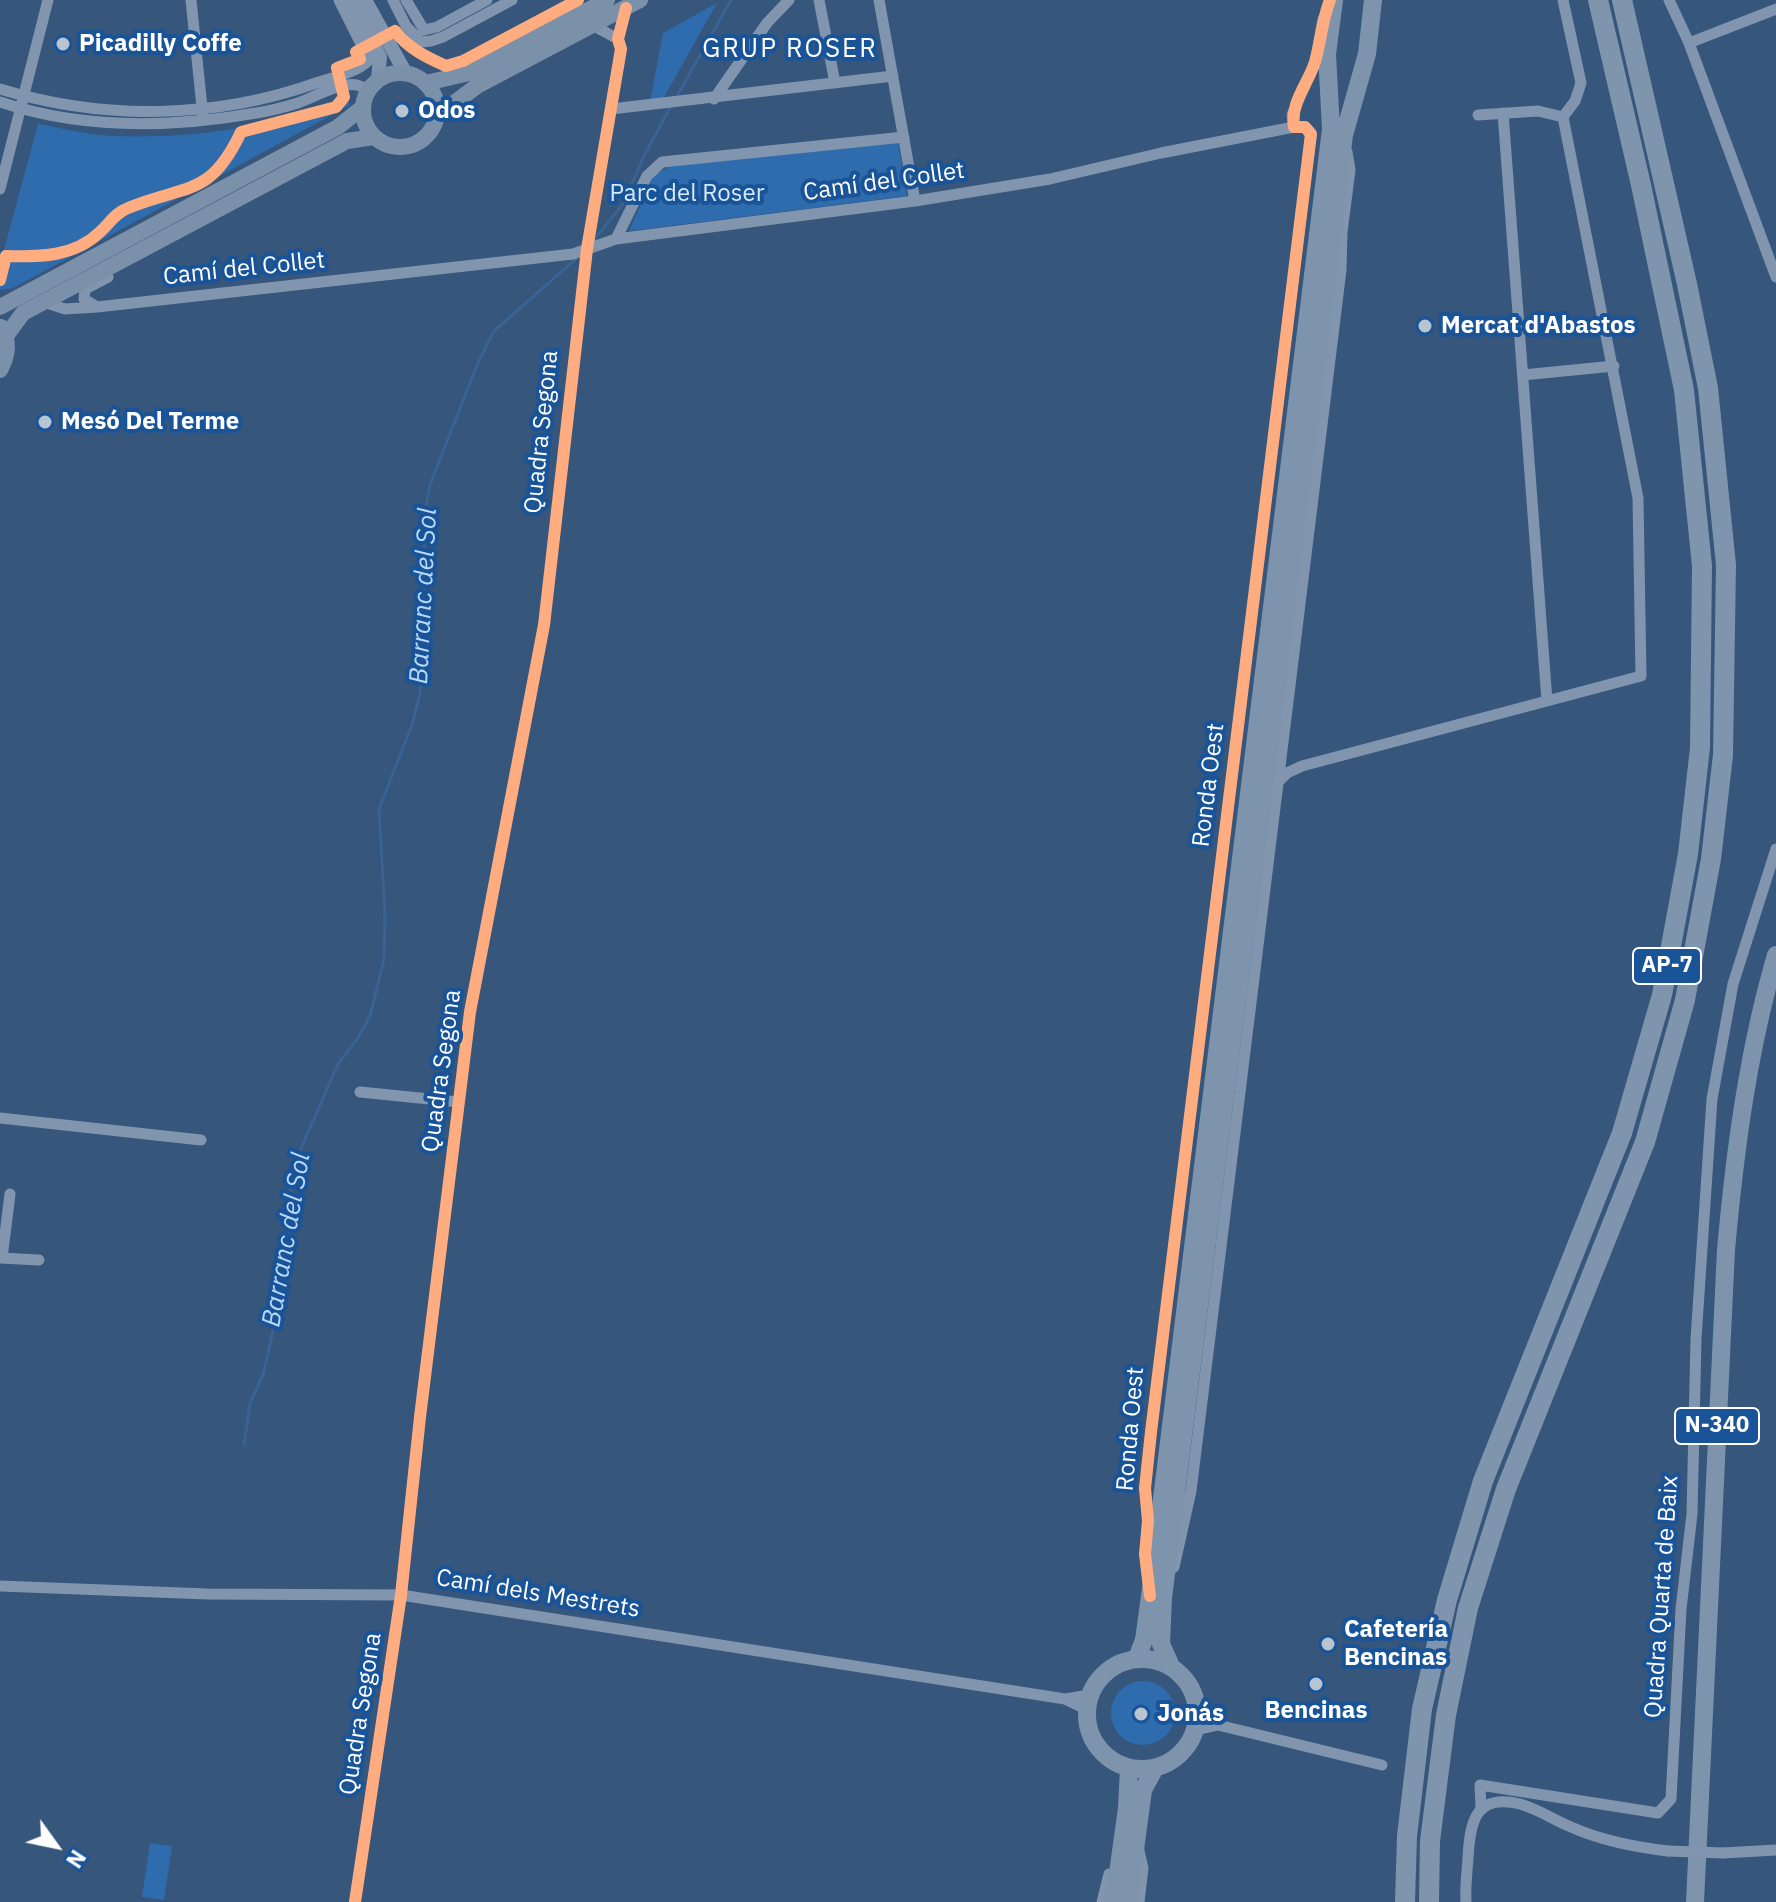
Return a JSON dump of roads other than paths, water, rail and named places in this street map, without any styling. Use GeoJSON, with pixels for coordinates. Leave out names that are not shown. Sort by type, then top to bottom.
{"type":"FeatureCollection","features":[{"type":"Feature","properties":{"kind":"highway","name":"AP-7"},"geometry":{"type":"LineString","coordinates":[[1405,1902],[1407,1836],[1422,1709],[1447,1600],[1483,1481],[1622,1133],[1662,995],[1688,854],[1700,748],[1702,566],[1684,390],[1598,0]]}},
{"type":"Feature","properties":{"kind":"highway","name":"AP-7"},"geometry":{"type":"LineString","coordinates":[[1429,1902],[1430,1841],[1446,1715],[1468,1608],[1506,1489],[1645,1142],[1685,1000],[1711,859],[1723,755],[1726,565],[1708,388],[1622,0]]}},
{"type":"Feature","properties":{"kind":"highway","name":"N-340"},"geometry":{"type":"LineString","coordinates":[[1695,1902],[1727,1235],[1735,1148],[1752,1056],[1776,955]]}},
{"type":"Feature","properties":{"kind":"main road"},"geometry":{"type":"LineString","coordinates":[[426,83],[469,73],[607,0]]}},
{"type":"Feature","properties":{"kind":"main road","name":"Ronda Oest"},"geometry":{"type":"LineString","coordinates":[[1170,1664],[1161,1644],[1156,1597],[1331,129],[1327,54],[1332,0]]}},
{"type":"Feature","properties":{"kind":"main road","name":"Ronda Oest"},"geometry":{"type":"LineString","coordinates":[[1137,1658],[1156,1597],[1344,135],[1367,54],[1373,0]]}},
{"type":"Feature","properties":{"kind":"main road"},"geometry":{"type":"LineString","coordinates":[[363,107],[365,123],[374,137],[392,147],[412,146],[429,134],[438,115],[477,86],[633,4]]}},
{"type":"Feature","properties":{"kind":"main road"},"geometry":{"type":"LineString","coordinates":[[0,307],[338,127],[363,107],[373,85],[391,73],[405,72],[426,83],[436,98],[438,115]]}},
{"type":"Feature","properties":{"kind":"main road"},"geometry":{"type":"LineString","coordinates":[[0,370],[7,357],[3,331],[23,313],[347,141],[374,137]]}},
{"type":"Feature","properties":{"kind":"main road"},"geometry":{"type":"LineString","coordinates":[[1137,1658],[1153,1658],[1170,1664],[1192,1688],[1197,1722],[1182,1753],[1155,1768],[1129,1768],[1110,1760],[1089,1733],[1088,1702],[1101,1675],[1121,1661],[1137,1658]]}},
{"type":"Feature","properties":{"kind":"main road"},"geometry":{"type":"LineString","coordinates":[[1128,1902],[1129,1768]]}},
{"type":"Feature","properties":{"kind":"main road"},"geometry":{"type":"LineString","coordinates":[[1114,1902],[1143,1790],[1155,1768]]}},
{"type":"Feature","properties":{"kind":"street"},"geometry":{"type":"LineString","coordinates":[[0,189],[48,0]]}},
{"type":"Feature","properties":{"kind":"street"},"geometry":{"type":"LineString","coordinates":[[191,0],[203,116]]}},
{"type":"Feature","properties":{"kind":"street"},"geometry":{"type":"LineString","coordinates":[[0,89],[82,108],[203,116],[293,92],[365,65],[369,60],[339,0]]}},
{"type":"Feature","properties":{"kind":"street"},"geometry":{"type":"LineString","coordinates":[[0,102],[79,120],[138,126],[295,104],[341,86],[373,85],[380,57],[350,0]]}},
{"type":"Feature","properties":{"kind":"street"},"geometry":{"type":"LineString","coordinates":[[365,0],[405,72]]}},
{"type":"Feature","properties":{"kind":"street"},"geometry":{"type":"LineString","coordinates":[[393,0],[406,26],[421,42],[443,37],[512,0]]}},
{"type":"Feature","properties":{"kind":"street"},"geometry":{"type":"LineString","coordinates":[[406,0],[424,30],[437,27],[487,0]]}},
{"type":"Feature","properties":{"kind":"street"},"geometry":{"type":"LineString","coordinates":[[714,99],[767,23],[789,0]]}},
{"type":"Feature","properties":{"kind":"street"},"geometry":{"type":"LineString","coordinates":[[819,0],[835,83]]}},
{"type":"Feature","properties":{"kind":"street"},"geometry":{"type":"LineString","coordinates":[[879,0],[915,201]]}},
{"type":"Feature","properties":{"kind":"street","name":"Ronda Oest"},"geometry":{"type":"LineString","coordinates":[[1156,1597],[1145,1554],[1148,1521],[1145,1488],[1311,134],[1305,127],[1294,127],[1292,115],[1315,63],[1324,16],[1332,0]]}},
{"type":"Feature","properties":{"kind":"street"},"geometry":{"type":"LineString","coordinates":[[1278,782],[1287,773],[1302,766],[1641,676],[1638,498],[1563,117],[1575,101],[1581,83],[1563,0]]}},
{"type":"Feature","properties":{"kind":"street"},"geometry":{"type":"LineString","coordinates":[[1669,0],[1689,43],[1776,277]]}},
{"type":"Feature","properties":{"kind":"street","name":"Quadra Segona"},"geometry":{"type":"LineString","coordinates":[[355,1902],[401,1595],[470,1012],[544,625],[587,249],[621,49],[618,39],[633,4]]}},
{"type":"Feature","properties":{"kind":"street"},"geometry":{"type":"LineString","coordinates":[[1689,43],[1776,9]]}},
{"type":"Feature","properties":{"kind":"street"},"geometry":{"type":"LineString","coordinates":[[592,25],[618,39]]}},
{"type":"Feature","properties":{"kind":"street"},"geometry":{"type":"LineString","coordinates":[[611,109],[893,76]]}},
{"type":"Feature","properties":{"kind":"street"},"geometry":{"type":"LineString","coordinates":[[728,96],[730,78]]}},
{"type":"Feature","properties":{"kind":"street"},"geometry":{"type":"LineString","coordinates":[[1478,115],[1538,111],[1563,117]]}},
{"type":"Feature","properties":{"kind":"street"},"geometry":{"type":"LineString","coordinates":[[1503,113],[1547,701]]}},
{"type":"Feature","properties":{"kind":"street","name":"Camí del Collet"},"geometry":{"type":"LineString","coordinates":[[44,302],[65,309],[97,307],[573,254],[616,239],[915,201],[1050,179],[1294,127]]}},
{"type":"Feature","properties":{"kind":"street","name":"Ronda Oest"},"geometry":{"type":"LineString","coordinates":[[1156,1597],[1177,1557],[1191,1491],[1341,270],[1342,232],[1350,170],[1344,135]]}},
{"type":"Feature","properties":{"kind":"street"},"geometry":{"type":"LineString","coordinates":[[616,239],[647,176],[662,162],[904,137]]}},
{"type":"Feature","properties":{"kind":"street"},"geometry":{"type":"LineString","coordinates":[[97,307],[84,299],[85,289],[118,271],[126,258]]}},
{"type":"Feature","properties":{"kind":"street"},"geometry":{"type":"LineString","coordinates":[[1523,375],[1614,366]]}},
{"type":"Feature","properties":{"kind":"street"},"geometry":{"type":"LineString","coordinates":[[1283,747],[1302,766]]}},
{"type":"Feature","properties":{"kind":"street","name":"Quadra Quarta de Baix"},"geometry":{"type":"LineString","coordinates":[[1481,1808],[1480,1785],[1658,1813],[1671,1799],[1681,1609],[1692,1514],[1696,1339],[1712,1099],[1733,984],[1776,849]]}},
{"type":"Feature","properties":{"kind":"street","name":"Quadra Segona"},"geometry":{"type":"LineString","coordinates":[[360,1092],[459,1102]]}},
{"type":"Feature","properties":{"kind":"street"},"geometry":{"type":"LineString","coordinates":[[0,1118],[201,1140]]}},
{"type":"Feature","properties":{"kind":"street"},"geometry":{"type":"LineString","coordinates":[[10,1194],[1,1258],[39,1260]]}},
{"type":"Feature","properties":{"kind":"street","name":"Camí dels Mestrets"},"geometry":{"type":"LineString","coordinates":[[0,1586],[207,1594],[401,1595],[1088,1702]]}},
{"type":"Feature","properties":{"kind":"street"},"geometry":{"type":"LineString","coordinates":[[1197,1722],[1382,1765]]}},
{"type":"Feature","properties":{"kind":"street"},"geometry":{"type":"LineString","coordinates":[[1466,1902],[1470,1834],[1481,1808],[1496,1801],[1520,1804],[1619,1844],[1668,1851],[1723,1853],[1776,1850]]}},
{"type":"Feature","properties":{"kind":"street"},"geometry":{"type":"LineString","coordinates":[[1102,1902],[1112,1861],[1129,1838],[1143,1868],[1139,1902]]}},
{"type":"Feature","properties":{"kind":"waterway","name":"Barranc del Sol"},"geometry":{"type":"LineString","coordinates":[[677,96],[731,0]]}},
{"type":"Feature","properties":{"kind":"waterway","name":"Barranc del Sol"},"geometry":{"type":"LineString","coordinates":[[593,241],[622,205],[671,106]]}},
{"type":"Feature","properties":{"kind":"waterway","name":"Barranc del Sol"},"geometry":{"type":"LineString","coordinates":[[244,1445],[250,1403],[263,1375],[288,1264],[288,1202],[299,1153],[338,1064],[370,1016],[384,959],[385,914],[379,809],[412,725],[420,694],[425,512],[430,485],[477,365],[494,331],[577,258]]}},
{"type":"Feature","properties":{"kind":"place","name":"Picadilly Coffe"},"geometry":{"type":"Point","coordinates":[63,44]}},
{"type":"Feature","properties":{"kind":"place","name":"Odos"},"geometry":{"type":"Point","coordinates":[402,111]}},
{"type":"Feature","properties":{"kind":"place","name":"Mercat d'Abastos"},"geometry":{"type":"Point","coordinates":[1425,326]}},
{"type":"Feature","properties":{"kind":"place","name":"Mesó Del Terme"},"geometry":{"type":"Point","coordinates":[45,422]}},
{"type":"Feature","properties":{"kind":"place","name":"Cafetería Bencinas"},"geometry":{"type":"Point","coordinates":[1328,1644]}},
{"type":"Feature","properties":{"kind":"place","name":"Bencinas"},"geometry":{"type":"Point","coordinates":[1316,1684]}},
{"type":"Feature","properties":{"kind":"place","name":"Jonás"},"geometry":{"type":"Point","coordinates":[1141,1714]}},
{"type":"Feature","properties":{"kind":"district","name":"GRUP ROSER"},"geometry":{"type":"Point","coordinates":[790,49]}},
{"type":"Feature","properties":{"kind":"park label","name":"Parc del Roser"},"geometry":{"type":"Point","coordinates":[687,194]}}]}
